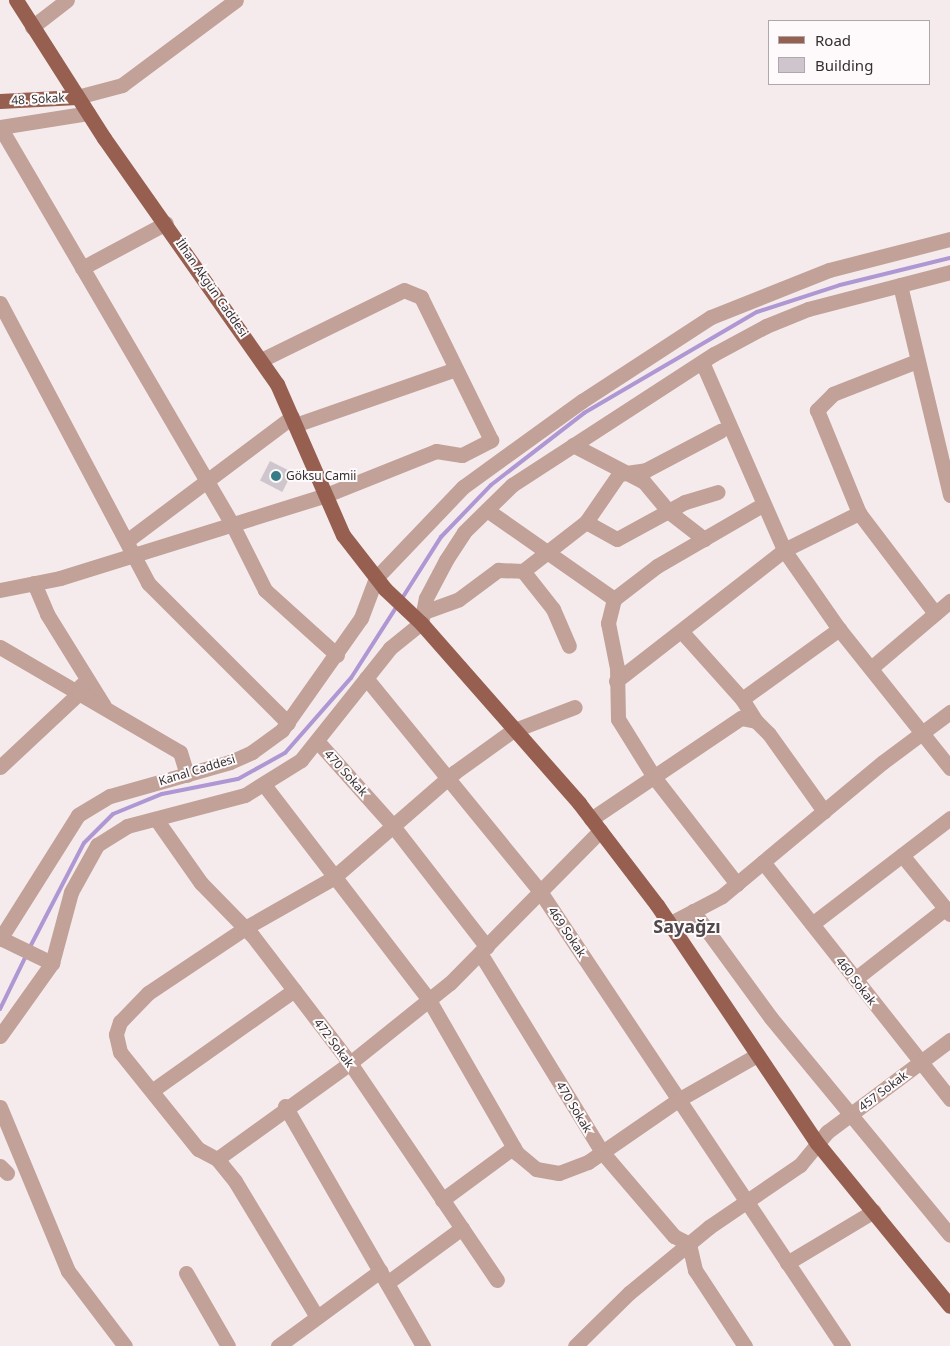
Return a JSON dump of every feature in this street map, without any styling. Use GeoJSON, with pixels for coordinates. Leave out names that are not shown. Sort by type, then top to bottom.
{"type":"FeatureCollection","features":[{"type":"Feature","properties":{"kind":"main road","name":"İlhan Akgün Caddesi"},"geometry":{"type":"LineString","coordinates":[[16,0],[88,114],[261,360],[293,421],[343,535],[380,583],[420,616],[512,731],[596,825],[669,924],[817,1143],[950,1306]]}},
{"type":"Feature","properties":{"kind":"main road","name":"48. Sokak"},"geometry":{"type":"LineString","coordinates":[[0,101],[77,97]]}},
{"type":"Feature","properties":{"kind":"street"},"geometry":{"type":"LineString","coordinates":[[32,27],[67,0]]}},
{"type":"Feature","properties":{"kind":"street"},"geometry":{"type":"LineString","coordinates":[[77,97],[122,85],[236,0]]}},
{"type":"Feature","properties":{"kind":"street"},"geometry":{"type":"LineString","coordinates":[[88,114],[0,127],[232,524],[265,590],[337,655]]}},
{"type":"Feature","properties":{"kind":"street"},"geometry":{"type":"LineString","coordinates":[[82,268],[166,223]]}},
{"type":"Feature","properties":{"kind":"street"},"geometry":{"type":"LineString","coordinates":[[380,583],[464,487],[582,401],[711,317],[829,270],[950,239]]}},
{"type":"Feature","properties":{"kind":"street"},"geometry":{"type":"LineString","coordinates":[[0,1036],[46,960],[71,892],[97,845],[127,826],[265,786],[318,742],[390,648],[420,616],[446,560],[487,510],[512,485],[702,362],[808,309],[950,272]]}},
{"type":"Feature","properties":{"kind":"street"},"geometry":{"type":"LineString","coordinates":[[900,285],[950,495]]}},
{"type":"Feature","properties":{"kind":"street"},"geometry":{"type":"LineString","coordinates":[[0,590],[34,583],[135,555],[326,495],[436,451],[462,455],[491,440],[421,297],[404,290],[261,360]]}},
{"type":"Feature","properties":{"kind":"street"},"geometry":{"type":"LineString","coordinates":[[0,304],[128,540],[148,583],[288,723]]}},
{"type":"Feature","properties":{"kind":"street"},"geometry":{"type":"LineString","coordinates":[[917,361],[833,394],[817,410],[859,514],[935,613]]}},
{"type":"Feature","properties":{"kind":"street"},"geometry":{"type":"LineString","coordinates":[[702,362],[784,550],[839,629],[950,768]]}},
{"type":"Feature","properties":{"kind":"street"},"geometry":{"type":"LineString","coordinates":[[128,540],[206,481],[293,421],[456,368]]}},
{"type":"Feature","properties":{"kind":"street"},"geometry":{"type":"LineString","coordinates":[[420,616],[459,599],[498,570],[523,571],[586,522],[602,492],[619,474],[646,470],[720,431]]}},
{"type":"Feature","properties":{"kind":"street"},"geometry":{"type":"LineString","coordinates":[[573,445],[644,482],[668,511],[704,539]]}},
{"type":"Feature","properties":{"kind":"street"},"geometry":{"type":"LineString","coordinates":[[586,522],[617,539],[668,511],[717,492]]}},
{"type":"Feature","properties":{"kind":"street"},"geometry":{"type":"LineString","coordinates":[[737,884],[654,776],[618,719],[616,681],[608,623],[614,599],[657,566],[757,508]]}},
{"type":"Feature","properties":{"kind":"street"},"geometry":{"type":"LineString","coordinates":[[487,510],[550,551],[614,599]]}},
{"type":"Feature","properties":{"kind":"street"},"geometry":{"type":"LineString","coordinates":[[616,681],[682,632],[784,550],[859,514]]}},
{"type":"Feature","properties":{"kind":"street"},"geometry":{"type":"LineString","coordinates":[[523,571],[553,609],[569,646]]}},
{"type":"Feature","properties":{"kind":"street"},"geometry":{"type":"LineString","coordinates":[[34,583],[105,708]]}},
{"type":"Feature","properties":{"kind":"street","name":"Kanal Caddesi"},"geometry":{"type":"LineString","coordinates":[[4,940],[78,815],[110,796],[187,775],[252,752],[288,723],[337,655],[361,618],[380,583]]}},
{"type":"Feature","properties":{"kind":"street"},"geometry":{"type":"LineString","coordinates":[[871,668],[950,600]]}},
{"type":"Feature","properties":{"kind":"street"},"geometry":{"type":"LineString","coordinates":[[742,699],[839,629]]}},
{"type":"Feature","properties":{"kind":"street"},"geometry":{"type":"LineString","coordinates":[[682,632],[742,699],[756,721],[824,811]]}},
{"type":"Feature","properties":{"kind":"street"},"geometry":{"type":"LineString","coordinates":[[0,647],[180,752],[187,775]]}},
{"type":"Feature","properties":{"kind":"street"},"geometry":{"type":"LineString","coordinates":[[0,767],[79,693],[84,674]]}},
{"type":"Feature","properties":{"kind":"street","name":"469 Sokak"},"geometry":{"type":"LineString","coordinates":[[366,678],[449,777],[539,890],[843,1346]]}},
{"type":"Feature","properties":{"kind":"street"},"geometry":{"type":"LineString","coordinates":[[318,1317],[217,1158],[198,1149],[153,1090],[120,1052],[116,1034],[120,1022],[148,992],[245,928],[334,878],[449,777],[512,731],[575,707]]}},
{"type":"Feature","properties":{"kind":"street"},"geometry":{"type":"LineString","coordinates":[[669,924],[737,884],[824,811],[950,712]]}},
{"type":"Feature","properties":{"kind":"street"},"geometry":{"type":"LineString","coordinates":[[217,1158],[285,1106],[350,1063],[428,1000],[483,950],[596,825],[654,776],[741,718],[756,721]]}},
{"type":"Feature","properties":{"kind":"street","name":"470 Sokak"},"geometry":{"type":"LineString","coordinates":[[318,742],[393,826],[483,950],[602,1152],[674,1236],[689,1244]]}},
{"type":"Feature","properties":{"kind":"street"},"geometry":{"type":"LineString","coordinates":[[265,786],[428,1000],[514,1147],[536,1169],[559,1173],[602,1152],[678,1100],[757,1054]]}},
{"type":"Feature","properties":{"kind":"street"},"geometry":{"type":"LineString","coordinates":[[812,924],[950,818]]}},
{"type":"Feature","properties":{"kind":"street","name":"472 Sokak"},"geometry":{"type":"LineString","coordinates":[[156,819],[201,883],[245,928],[350,1063],[497,1280]]}},
{"type":"Feature","properties":{"kind":"street"},"geometry":{"type":"LineString","coordinates":[[855,979],[948,911],[902,855]]}},
{"type":"Feature","properties":{"kind":"street","name":"460 Sokak"},"geometry":{"type":"LineString","coordinates":[[763,862],[950,1100]]}},
{"type":"Feature","properties":{"kind":"street"},"geometry":{"type":"LineString","coordinates":[[693,911],[771,1018],[853,1113],[950,1235]]}},
{"type":"Feature","properties":{"kind":"street"},"geometry":{"type":"LineString","coordinates":[[4,940],[46,960]]}},
{"type":"Feature","properties":{"kind":"street"},"geometry":{"type":"LineString","coordinates":[[153,1090],[294,990]]}},
{"type":"Feature","properties":{"kind":"street","name":"457 Sokak"},"geometry":{"type":"LineString","coordinates":[[575,1346],[689,1244],[800,1165],[817,1143],[853,1113],[950,1040]]}},
{"type":"Feature","properties":{"kind":"street"},"geometry":{"type":"LineString","coordinates":[[285,1106],[423,1346]]}},
{"type":"Feature","properties":{"kind":"street"},"geometry":{"type":"LineString","coordinates":[[0,1107],[68,1271],[123,1345]]}},
{"type":"Feature","properties":{"kind":"street"},"geometry":{"type":"LineString","coordinates":[[442,1200],[514,1147]]}},
{"type":"Feature","properties":{"kind":"street"},"geometry":{"type":"LineString","coordinates":[[787,1263],[874,1211]]}},
{"type":"Feature","properties":{"kind":"street"},"geometry":{"type":"LineString","coordinates":[[278,1346],[318,1317],[462,1228]]}},
{"type":"Feature","properties":{"kind":"street"},"geometry":{"type":"LineString","coordinates":[[689,1244],[695,1270],[745,1346]]}},
{"type":"Feature","properties":{"kind":"street"},"geometry":{"type":"LineString","coordinates":[[186,1273],[228,1346]]}},
{"type":"Feature","properties":{"kind":"building","name":"Göksu Camii"},"geometry":{"type":"Polygon","coordinates":[[[270,461],[292,472],[282,492],[260,481],[270,461]]]}},
{"type":"Feature","properties":{"kind":"waterway"},"geometry":{"type":"LineString","coordinates":[[401,600],[441,537],[491,485],[584,413],[757,312],[840,285],[950,258]]}},
{"type":"Feature","properties":{"kind":"waterway"},"geometry":{"type":"LineString","coordinates":[[30,947],[84,843],[113,814],[162,794],[238,779],[285,753],[351,678],[397,606]]}},
{"type":"Feature","properties":{"kind":"waterway"},"geometry":{"type":"LineString","coordinates":[[0,1009],[27,954]]}},
{"type":"Feature","properties":{"kind":"place","name":"Göksu Camii"},"geometry":{"type":"Point","coordinates":[276,476]}},
{"type":"Feature","properties":{"kind":"district","name":"Sayağzı"},"geometry":{"type":"Point","coordinates":[687,926]}}]}
